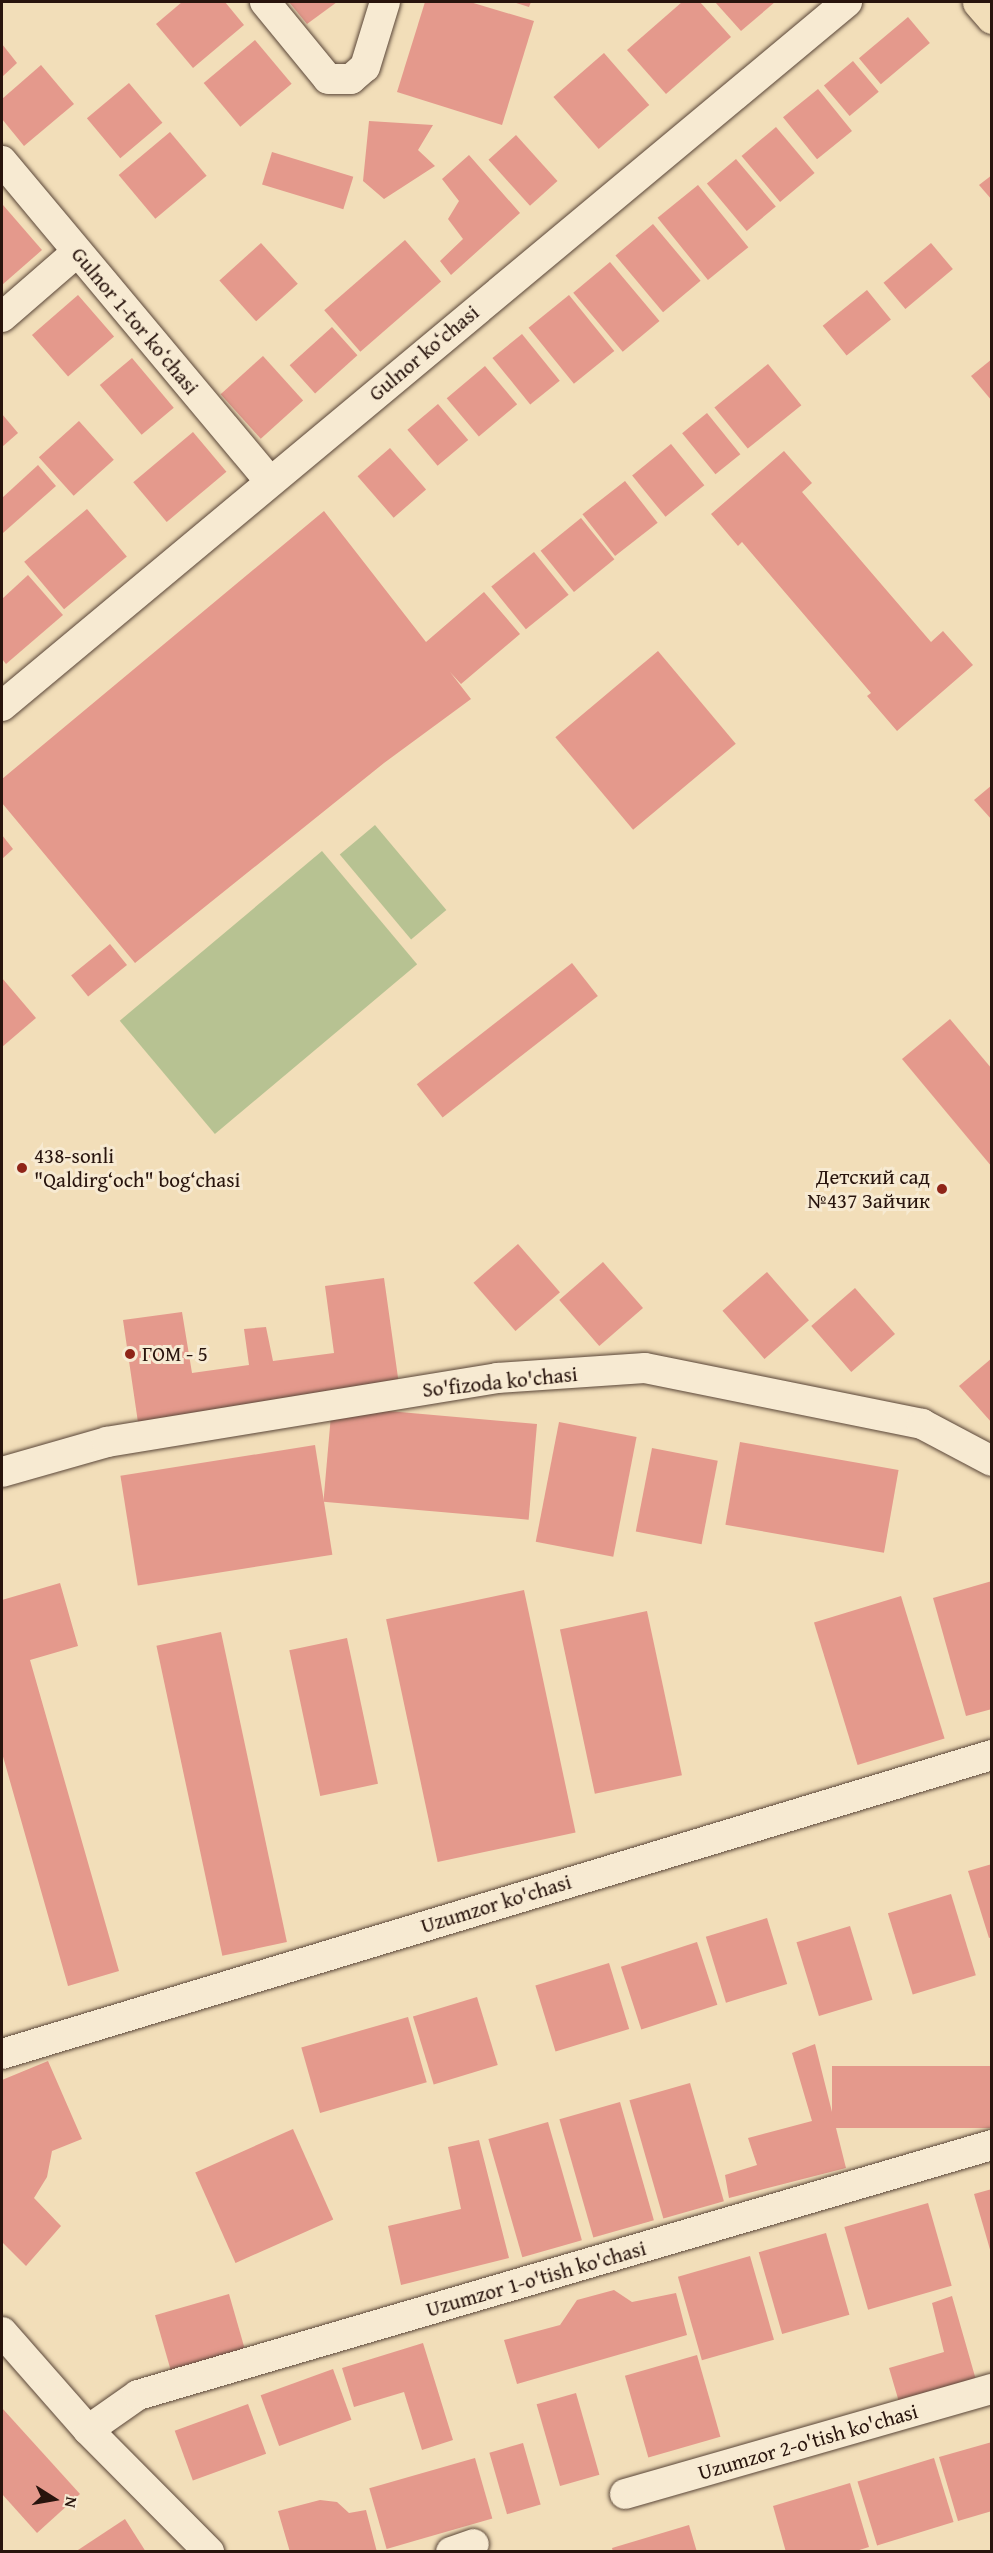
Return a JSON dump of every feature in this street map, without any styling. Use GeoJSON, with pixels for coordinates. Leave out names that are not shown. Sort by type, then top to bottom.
{"type":"FeatureCollection","features":[{"type":"Feature","properties":{"kind":"main road"},"geometry":{"type":"LineString","coordinates":[[979,2],[992,17]]}},
{"type":"Feature","properties":{"kind":"street"},"geometry":{"type":"LineString","coordinates":[[265,2],[328,79],[351,79],[365,66],[385,2]]}},
{"type":"Feature","properties":{"kind":"street","name":"Gulnor koʻchasi"},"geometry":{"type":"LineString","coordinates":[[2,706],[847,2]]}},
{"type":"Feature","properties":{"kind":"street","name":"Gulnor 1-tor koʻchasi"},"geometry":{"type":"LineString","coordinates":[[2,161],[270,481]]}},
{"type":"Feature","properties":{"kind":"street"},"geometry":{"type":"LineString","coordinates":[[2,317],[77,252]]}},
{"type":"Feature","properties":{"kind":"street","name":"So'fizoda ko'chasi"},"geometry":{"type":"LineString","coordinates":[[2,1472],[107,1442],[498,1378],[645,1368],[922,1424],[992,1461]]}},
{"type":"Feature","properties":{"kind":"street","name":"Uzumzor ko'chasi"},"geometry":{"type":"LineString","coordinates":[[2,2054],[992,1755]]}},
{"type":"Feature","properties":{"kind":"street","name":"Uzumzor 1-o'tish ko'chasi"},"geometry":{"type":"LineString","coordinates":[[88,2430],[138,2396],[992,2145]]}},
{"type":"Feature","properties":{"kind":"street"},"geometry":{"type":"LineString","coordinates":[[2,2332],[88,2430],[209,2552]]}},
{"type":"Feature","properties":{"kind":"street","name":"Uzumzor 2-o'tish ko'chasi"},"geometry":{"type":"LineString","coordinates":[[625,2494],[992,2389]]}},
{"type":"Feature","properties":{"kind":"green space"},"geometry":{"type":"Polygon","coordinates":[[[375,825],[446,910],[411,940],[340,855],[375,825]]]}},
{"type":"Feature","properties":{"kind":"green space"},"geometry":{"type":"Polygon","coordinates":[[[322,851],[417,964],[215,1134],[120,1021],[322,851]]]}},
{"type":"Feature","properties":{"kind":"building"},"geometry":{"type":"Polygon","coordinates":[[[182,2],[225,2],[244,25],[193,68],[156,24],[182,2]]]}},
{"type":"Feature","properties":{"kind":"building"},"geometry":{"type":"Polygon","coordinates":[[[289,2],[337,2],[307,24],[289,2]]]}},
{"type":"Feature","properties":{"kind":"building"},"geometry":{"type":"Polygon","coordinates":[[[425,2],[470,2],[534,21],[502,125],[397,92],[425,2]]]}},
{"type":"Feature","properties":{"kind":"building"},"geometry":{"type":"Polygon","coordinates":[[[513,2],[531,2],[529,7],[513,2]]]}},
{"type":"Feature","properties":{"kind":"building"},"geometry":{"type":"Polygon","coordinates":[[[682,2],[700,2],[731,37],[666,94],[627,50],[682,2]]]}},
{"type":"Feature","properties":{"kind":"building"},"geometry":{"type":"Polygon","coordinates":[[[715,2],[775,2],[741,31],[715,2]]]}},
{"type":"Feature","properties":{"kind":"building"},"geometry":{"type":"Polygon","coordinates":[[[908,17],[930,43],[881,84],[859,58],[908,17]]]}},
{"type":"Feature","properties":{"kind":"building"},"geometry":{"type":"Polygon","coordinates":[[[255,40],[292,84],[240,127],[204,83],[255,40]]]}},
{"type":"Feature","properties":{"kind":"building"},"geometry":{"type":"Polygon","coordinates":[[[2,44],[17,63],[2,77],[2,44]]]}},
{"type":"Feature","properties":{"kind":"building"},"geometry":{"type":"Polygon","coordinates":[[[604,53],[649,105],[599,149],[553,97],[604,53]]]}},
{"type":"Feature","properties":{"kind":"building"},"geometry":{"type":"Polygon","coordinates":[[[853,61],[879,92],[850,116],[824,85],[853,61]]]}},
{"type":"Feature","properties":{"kind":"building"},"geometry":{"type":"Polygon","coordinates":[[[41,65],[74,104],[24,146],[2,119],[2,99],[41,65]]]}},
{"type":"Feature","properties":{"kind":"building"},"geometry":{"type":"Polygon","coordinates":[[[129,83],[162,123],[120,158],[87,118],[129,83]]]}},
{"type":"Feature","properties":{"kind":"building"},"geometry":{"type":"Polygon","coordinates":[[[818,89],[852,131],[817,159],[783,117],[818,89]]]}},
{"type":"Feature","properties":{"kind":"building"},"geometry":{"type":"Polygon","coordinates":[[[369,121],[433,125],[418,150],[435,166],[384,199],[363,181],[369,121]]]}},
{"type":"Feature","properties":{"kind":"building"},"geometry":{"type":"Polygon","coordinates":[[[776,127],[815,173],[780,202],[742,156],[776,127]]]}},
{"type":"Feature","properties":{"kind":"building"},"geometry":{"type":"Polygon","coordinates":[[[170,132],[207,176],[155,219],[119,175],[170,132]]]}},
{"type":"Feature","properties":{"kind":"building"},"geometry":{"type":"Polygon","coordinates":[[[516,135],[557,181],[530,206],[489,160],[516,135]]]}},
{"type":"Feature","properties":{"kind":"building"},"geometry":{"type":"Polygon","coordinates":[[[272,152],[353,177],[343,209],[262,185],[272,152]]]}},
{"type":"Feature","properties":{"kind":"building"},"geometry":{"type":"Polygon","coordinates":[[[469,155],[520,213],[451,275],[440,261],[463,239],[448,219],[459,201],[442,179],[469,155]]]}},
{"type":"Feature","properties":{"kind":"building"},"geometry":{"type":"Polygon","coordinates":[[[736,159],[776,206],[747,231],[707,183],[736,159]]]}},
{"type":"Feature","properties":{"kind":"building"},"geometry":{"type":"Polygon","coordinates":[[[992,175],[992,200],[979,185],[992,175]]]}},
{"type":"Feature","properties":{"kind":"building"},"geometry":{"type":"Polygon","coordinates":[[[698,185],[748,247],[708,280],[658,218],[698,185]]]}},
{"type":"Feature","properties":{"kind":"building"},"geometry":{"type":"Polygon","coordinates":[[[2,206],[42,250],[2,285],[2,206]]]}},
{"type":"Feature","properties":{"kind":"building"},"geometry":{"type":"Polygon","coordinates":[[[653,224],[701,281],[663,312],[615,255],[653,224]]]}},
{"type":"Feature","properties":{"kind":"building"},"geometry":{"type":"Polygon","coordinates":[[[405,240],[441,282],[360,352],[324,310],[405,240]]]}},
{"type":"Feature","properties":{"kind":"building"},"geometry":{"type":"Polygon","coordinates":[[[261,243],[298,284],[256,321],[219,280],[261,243]]]}},
{"type":"Feature","properties":{"kind":"building"},"geometry":{"type":"Polygon","coordinates":[[[931,243],[953,269],[905,309],[884,283],[931,243]]]}},
{"type":"Feature","properties":{"kind":"building"},"geometry":{"type":"Polygon","coordinates":[[[610,262],[659,321],[623,352],[573,293],[610,262]]]}},
{"type":"Feature","properties":{"kind":"building"},"geometry":{"type":"Polygon","coordinates":[[[867,290],[891,320],[847,355],[823,326],[867,290]]]}},
{"type":"Feature","properties":{"kind":"building"},"geometry":{"type":"Polygon","coordinates":[[[78,295],[114,337],[68,377],[32,335],[78,295]]]}},
{"type":"Feature","properties":{"kind":"building"},"geometry":{"type":"Polygon","coordinates":[[[569,295],[614,351],[574,384],[529,328],[569,295]]]}},
{"type":"Feature","properties":{"kind":"building"},"geometry":{"type":"Polygon","coordinates":[[[332,327],[357,355],[315,393],[290,365],[332,327]]]}},
{"type":"Feature","properties":{"kind":"building"},"geometry":{"type":"Polygon","coordinates":[[[522,334],[560,381],[530,405],[492,358],[522,334]]]}},
{"type":"Feature","properties":{"kind":"building"},"geometry":{"type":"Polygon","coordinates":[[[263,356],[303,401],[261,439],[221,394],[263,356]]]}},
{"type":"Feature","properties":{"kind":"building"},"geometry":{"type":"Polygon","coordinates":[[[132,358],[174,408],[142,435],[100,385],[132,358]]]}},
{"type":"Feature","properties":{"kind":"building"},"geometry":{"type":"Polygon","coordinates":[[[992,359],[992,401],[971,376],[992,359]]]}},
{"type":"Feature","properties":{"kind":"building"},"geometry":{"type":"Polygon","coordinates":[[[768,364],[801,405],[748,449],[714,407],[768,364]]]}},
{"type":"Feature","properties":{"kind":"building"},"geometry":{"type":"Polygon","coordinates":[[[485,366],[517,404],[479,436],[447,398],[485,366]]]}},
{"type":"Feature","properties":{"kind":"building"},"geometry":{"type":"Polygon","coordinates":[[[438,404],[468,440],[438,466],[407,430],[438,404]]]}},
{"type":"Feature","properties":{"kind":"building"},"geometry":{"type":"Polygon","coordinates":[[[707,413],[740,454],[715,474],[682,433],[707,413]]]}},
{"type":"Feature","properties":{"kind":"building"},"geometry":{"type":"Polygon","coordinates":[[[2,414],[18,433],[2,447],[2,414]]]}},
{"type":"Feature","properties":{"kind":"building"},"geometry":{"type":"Polygon","coordinates":[[[79,421],[114,460],[74,496],[39,457],[79,421]]]}},
{"type":"Feature","properties":{"kind":"building"},"geometry":{"type":"Polygon","coordinates":[[[193,432],[226,472],[167,522],[133,482],[193,432]]]}},
{"type":"Feature","properties":{"kind":"building"},"geometry":{"type":"Polygon","coordinates":[[[671,444],[704,485],[665,517],[632,475],[671,444]]]}},
{"type":"Feature","properties":{"kind":"building"},"geometry":{"type":"Polygon","coordinates":[[[390,448],[426,490],[394,518],[358,476],[390,448]]]}},
{"type":"Feature","properties":{"kind":"building"},"geometry":{"type":"Polygon","coordinates":[[[784,451],[812,483],[802,492],[931,642],[943,631],[973,665],[897,731],[867,696],[871,693],[742,542],[738,546],[711,514],[784,451]]]}},
{"type":"Feature","properties":{"kind":"building"},"geometry":{"type":"Polygon","coordinates":[[[38,465],[56,486],[3,533],[2,498],[38,465]]]}},
{"type":"Feature","properties":{"kind":"building"},"geometry":{"type":"Polygon","coordinates":[[[625,481],[658,523],[615,556],[582,514],[625,481]]]}},
{"type":"Feature","properties":{"kind":"building"},"geometry":{"type":"Polygon","coordinates":[[[87,509],[127,556],[64,609],[24,562],[87,509]]]}},
{"type":"Feature","properties":{"kind":"building"},"geometry":{"type":"Polygon","coordinates":[[[324,511],[426,642],[484,592],[520,634],[461,684],[450,672],[471,699],[384,763],[135,963],[2,803],[2,779],[324,511]]]}},
{"type":"Feature","properties":{"kind":"building"},"geometry":{"type":"Polygon","coordinates":[[[581,518],[614,559],[574,592],[541,551],[581,518]]]}},
{"type":"Feature","properties":{"kind":"building"},"geometry":{"type":"Polygon","coordinates":[[[534,552],[569,595],[526,629],[491,587],[534,552]]]}},
{"type":"Feature","properties":{"kind":"building"},"geometry":{"type":"Polygon","coordinates":[[[28,575],[63,615],[6,664],[2,659],[2,599],[28,575]]]}},
{"type":"Feature","properties":{"kind":"building"},"geometry":{"type":"Polygon","coordinates":[[[658,651],[736,744],[633,830],[555,737],[658,651]]]}},
{"type":"Feature","properties":{"kind":"building"},"geometry":{"type":"Polygon","coordinates":[[[992,785],[992,820],[974,800],[992,785]]]}},
{"type":"Feature","properties":{"kind":"building"},"geometry":{"type":"Polygon","coordinates":[[[2,835],[13,849],[2,859],[2,835]]]}},
{"type":"Feature","properties":{"kind":"building"},"geometry":{"type":"Polygon","coordinates":[[[110,944],[127,965],[88,996],[71,975],[110,944]]]}},
{"type":"Feature","properties":{"kind":"building"},"geometry":{"type":"Polygon","coordinates":[[[572,963],[598,996],[443,1117],[417,1084],[572,963]]]}},
{"type":"Feature","properties":{"kind":"building"},"geometry":{"type":"Polygon","coordinates":[[[2,978],[36,1018],[2,1047],[2,978]]]}},
{"type":"Feature","properties":{"kind":"building"},"geometry":{"type":"Polygon","coordinates":[[[950,1019],[992,1069],[992,1167],[902,1059],[950,1019]]]}},
{"type":"Feature","properties":{"kind":"building"},"geometry":{"type":"Polygon","coordinates":[[[518,1244],[560,1292],[515,1331],[473,1283],[518,1244]]]}},
{"type":"Feature","properties":{"kind":"building"},"geometry":{"type":"Polygon","coordinates":[[[603,1262],[643,1308],[599,1346],[559,1300],[603,1262]]]}},
{"type":"Feature","properties":{"kind":"building"},"geometry":{"type":"Polygon","coordinates":[[[767,1272],[809,1320],[764,1359],[722,1311],[767,1272]]]}},
{"type":"Feature","properties":{"kind":"building"},"geometry":{"type":"Polygon","coordinates":[[[384,1278],[401,1399],[141,1443],[123,1320],[182,1312],[192,1373],[249,1365],[244,1329],[266,1327],[273,1361],[334,1353],[325,1286],[384,1278]]]}},
{"type":"Feature","properties":{"kind":"building"},"geometry":{"type":"Polygon","coordinates":[[[855,1288],[895,1334],[851,1372],[811,1326],[855,1288]]]}},
{"type":"Feature","properties":{"kind":"building"},"geometry":{"type":"Polygon","coordinates":[[[992,1358],[992,1423],[959,1386],[992,1358]]]}},
{"type":"Feature","properties":{"kind":"building"},"geometry":{"type":"Polygon","coordinates":[[[332,1406],[537,1424],[529,1520],[323,1502],[332,1406]]]}},
{"type":"Feature","properties":{"kind":"building"},"geometry":{"type":"Polygon","coordinates":[[[559,1422],[637,1437],[613,1557],[536,1542],[559,1422]]]}},
{"type":"Feature","properties":{"kind":"building"},"geometry":{"type":"Polygon","coordinates":[[[740,1442],[899,1470],[884,1553],[725,1525],[740,1442]]]}},
{"type":"Feature","properties":{"kind":"building"},"geometry":{"type":"Polygon","coordinates":[[[315,1445],[332,1555],[138,1585],[120,1476],[315,1445]]]}},
{"type":"Feature","properties":{"kind":"building"},"geometry":{"type":"Polygon","coordinates":[[[652,1448],[718,1461],[702,1544],[636,1531],[652,1448]]]}},
{"type":"Feature","properties":{"kind":"building"},"geometry":{"type":"Polygon","coordinates":[[[992,1581],[992,1709],[966,1716],[933,1598],[992,1581]]]}},
{"type":"Feature","properties":{"kind":"building"},"geometry":{"type":"Polygon","coordinates":[[[60,1583],[78,1646],[30,1660],[119,1971],[68,1986],[2,1753],[2,1600],[60,1583]]]}},
{"type":"Feature","properties":{"kind":"building"},"geometry":{"type":"Polygon","coordinates":[[[524,1590],[576,1833],[438,1862],[386,1619],[524,1590]]]}},
{"type":"Feature","properties":{"kind":"building"},"geometry":{"type":"Polygon","coordinates":[[[901,1596],[945,1738],[858,1765],[814,1623],[901,1596]]]}},
{"type":"Feature","properties":{"kind":"building"},"geometry":{"type":"Polygon","coordinates":[[[647,1611],[682,1775],[595,1794],[560,1630],[647,1611]]]}},
{"type":"Feature","properties":{"kind":"building"},"geometry":{"type":"Polygon","coordinates":[[[221,1632],[287,1942],[222,1956],[156,1646],[221,1632]]]}},
{"type":"Feature","properties":{"kind":"building"},"geometry":{"type":"Polygon","coordinates":[[[347,1638],[378,1784],[320,1796],[289,1650],[347,1638]]]}},
{"type":"Feature","properties":{"kind":"building"},"geometry":{"type":"Polygon","coordinates":[[[992,1864],[992,1937],[989,1938],[968,1871],[992,1864]]]}},
{"type":"Feature","properties":{"kind":"building"},"geometry":{"type":"Polygon","coordinates":[[[951,1894],[976,1975],[913,1995],[888,1913],[951,1894]]]}},
{"type":"Feature","properties":{"kind":"building"},"geometry":{"type":"Polygon","coordinates":[[[767,1918],[787,1984],[726,2003],[706,1937],[767,1918]]]}},
{"type":"Feature","properties":{"kind":"building"},"geometry":{"type":"Polygon","coordinates":[[[850,1926],[873,2000],[819,2016],[796,1942],[850,1926]]]}},
{"type":"Feature","properties":{"kind":"building"},"geometry":{"type":"Polygon","coordinates":[[[697,1942],[717,2005],[641,2029],[621,1967],[697,1942]]]}},
{"type":"Feature","properties":{"kind":"building"},"geometry":{"type":"Polygon","coordinates":[[[609,1963],[629,2029],[556,2051],[535,1986],[609,1963]]]}},
{"type":"Feature","properties":{"kind":"building"},"geometry":{"type":"Polygon","coordinates":[[[477,1997],[498,2065],[434,2084],[413,2017],[477,1997]]]}},
{"type":"Feature","properties":{"kind":"building"},"geometry":{"type":"Polygon","coordinates":[[[408,2017],[427,2082],[320,2113],[301,2048],[408,2017]]]}},
{"type":"Feature","properties":{"kind":"building"},"geometry":{"type":"Polygon","coordinates":[[[815,2044],[846,2168],[729,2198],[725,2175],[757,2165],[748,2138],[812,2121],[792,2053],[815,2044]]]}},
{"type":"Feature","properties":{"kind":"building"},"geometry":{"type":"Polygon","coordinates":[[[48,2061],[82,2139],[52,2151],[47,2177],[34,2198],[61,2226],[26,2266],[2,2242],[2,2080],[48,2061]]]}},
{"type":"Feature","properties":{"kind":"building"},"geometry":{"type":"Polygon","coordinates":[[[832,2066],[992,2066],[992,2128],[832,2128],[832,2066]]]}},
{"type":"Feature","properties":{"kind":"building"},"geometry":{"type":"Polygon","coordinates":[[[690,2083],[724,2201],[663,2219],[629,2100],[690,2083]]]}},
{"type":"Feature","properties":{"kind":"building"},"geometry":{"type":"Polygon","coordinates":[[[620,2102],[654,2220],[593,2238],[559,2119],[620,2102]]]}},
{"type":"Feature","properties":{"kind":"building"},"geometry":{"type":"Polygon","coordinates":[[[548,2122],[582,2240],[522,2257],[488,2139],[548,2122]]]}},
{"type":"Feature","properties":{"kind":"building"},"geometry":{"type":"Polygon","coordinates":[[[293,2129],[333,2219],[236,2263],[195,2173],[293,2129]]]}},
{"type":"Feature","properties":{"kind":"building"},"geometry":{"type":"Polygon","coordinates":[[[479,2140],[509,2258],[401,2285],[388,2226],[461,2209],[448,2147],[479,2140]]]}},
{"type":"Feature","properties":{"kind":"building"},"geometry":{"type":"Polygon","coordinates":[[[992,2189],[992,2253],[991,2253],[974,2194],[992,2189]]]}},
{"type":"Feature","properties":{"kind":"building"},"geometry":{"type":"Polygon","coordinates":[[[928,2203],[952,2286],[868,2310],[844,2227],[928,2203]]]}},
{"type":"Feature","properties":{"kind":"building"},"geometry":{"type":"Polygon","coordinates":[[[826,2233],[849,2315],[782,2334],[759,2252],[826,2233]]]}},
{"type":"Feature","properties":{"kind":"building"},"geometry":{"type":"Polygon","coordinates":[[[750,2256],[774,2340],[702,2360],[678,2277],[750,2256]]]}},
{"type":"Feature","properties":{"kind":"building"},"geometry":{"type":"Polygon","coordinates":[[[614,2290],[632,2302],[676,2293],[687,2335],[517,2384],[504,2340],[560,2325],[577,2300],[614,2290]]]}},
{"type":"Feature","properties":{"kind":"building"},"geometry":{"type":"Polygon","coordinates":[[[229,2294],[245,2349],[171,2370],[155,2315],[229,2294]]]}},
{"type":"Feature","properties":{"kind":"building"},"geometry":{"type":"Polygon","coordinates":[[[952,2296],[976,2380],[899,2402],[889,2368],[944,2352],[932,2303],[952,2296]]]}},
{"type":"Feature","properties":{"kind":"building"},"geometry":{"type":"Polygon","coordinates":[[[423,2343],[453,2440],[422,2450],[404,2392],[354,2407],[342,2368],[423,2343]]]}},
{"type":"Feature","properties":{"kind":"building"},"geometry":{"type":"Polygon","coordinates":[[[697,2355],[720,2437],[648,2457],[625,2376],[697,2355]]]}},
{"type":"Feature","properties":{"kind":"building"},"geometry":{"type":"Polygon","coordinates":[[[333,2369],[351,2420],[279,2446],[261,2395],[333,2369]]]}},
{"type":"Feature","properties":{"kind":"building"},"geometry":{"type":"Polygon","coordinates":[[[576,2393],[599,2475],[560,2486],[537,2404],[576,2393]]]}},
{"type":"Feature","properties":{"kind":"building"},"geometry":{"type":"Polygon","coordinates":[[[248,2404],[266,2454],[193,2480],[175,2431],[248,2404]]]}},
{"type":"Feature","properties":{"kind":"building"},"geometry":{"type":"Polygon","coordinates":[[[2,2408],[80,2494],[37,2533],[2,2494],[2,2408]]]}},
{"type":"Feature","properties":{"kind":"building"},"geometry":{"type":"Polygon","coordinates":[[[992,2442],[992,2511],[958,2521],[939,2457],[992,2442]]]}},
{"type":"Feature","properties":{"kind":"building"},"geometry":{"type":"Polygon","coordinates":[[[523,2443],[541,2505],[507,2514],[489,2453],[523,2443]]]}},
{"type":"Feature","properties":{"kind":"building"},"geometry":{"type":"Polygon","coordinates":[[[475,2458],[492,2519],[387,2549],[369,2488],[475,2458]]]}},
{"type":"Feature","properties":{"kind":"building"},"geometry":{"type":"Polygon","coordinates":[[[934,2458],[954,2522],[877,2545],[857,2481],[934,2458]]]}},
{"type":"Feature","properties":{"kind":"building"},"geometry":{"type":"Polygon","coordinates":[[[850,2483],[869,2547],[853,2552],[786,2552],[773,2506],[850,2483]]]}},
{"type":"Feature","properties":{"kind":"building"},"geometry":{"type":"Polygon","coordinates":[[[320,2500],[337,2502],[349,2513],[366,2510],[377,2552],[290,2552],[278,2511],[320,2500]]]}},
{"type":"Feature","properties":{"kind":"building"},"geometry":{"type":"Polygon","coordinates":[[[125,2519],[146,2552],[75,2552],[125,2519]]]}},
{"type":"Feature","properties":{"kind":"building"},"geometry":{"type":"Polygon","coordinates":[[[689,2525],[697,2552],[613,2552],[612,2548],[689,2525]]]}},
{"type":"Feature","properties":{"kind":"place","name":"438-sonli \"Qaldirg‘och\" bog‘chasi"},"geometry":{"type":"Point","coordinates":[22,1168]}},
{"type":"Feature","properties":{"kind":"place","name":"Детский сад №437 Зайчик"},"geometry":{"type":"Point","coordinates":[942,1189]}},
{"type":"Feature","properties":{"kind":"place","name":"ГОМ - 5"},"geometry":{"type":"Point","coordinates":[130,1354]}}]}
